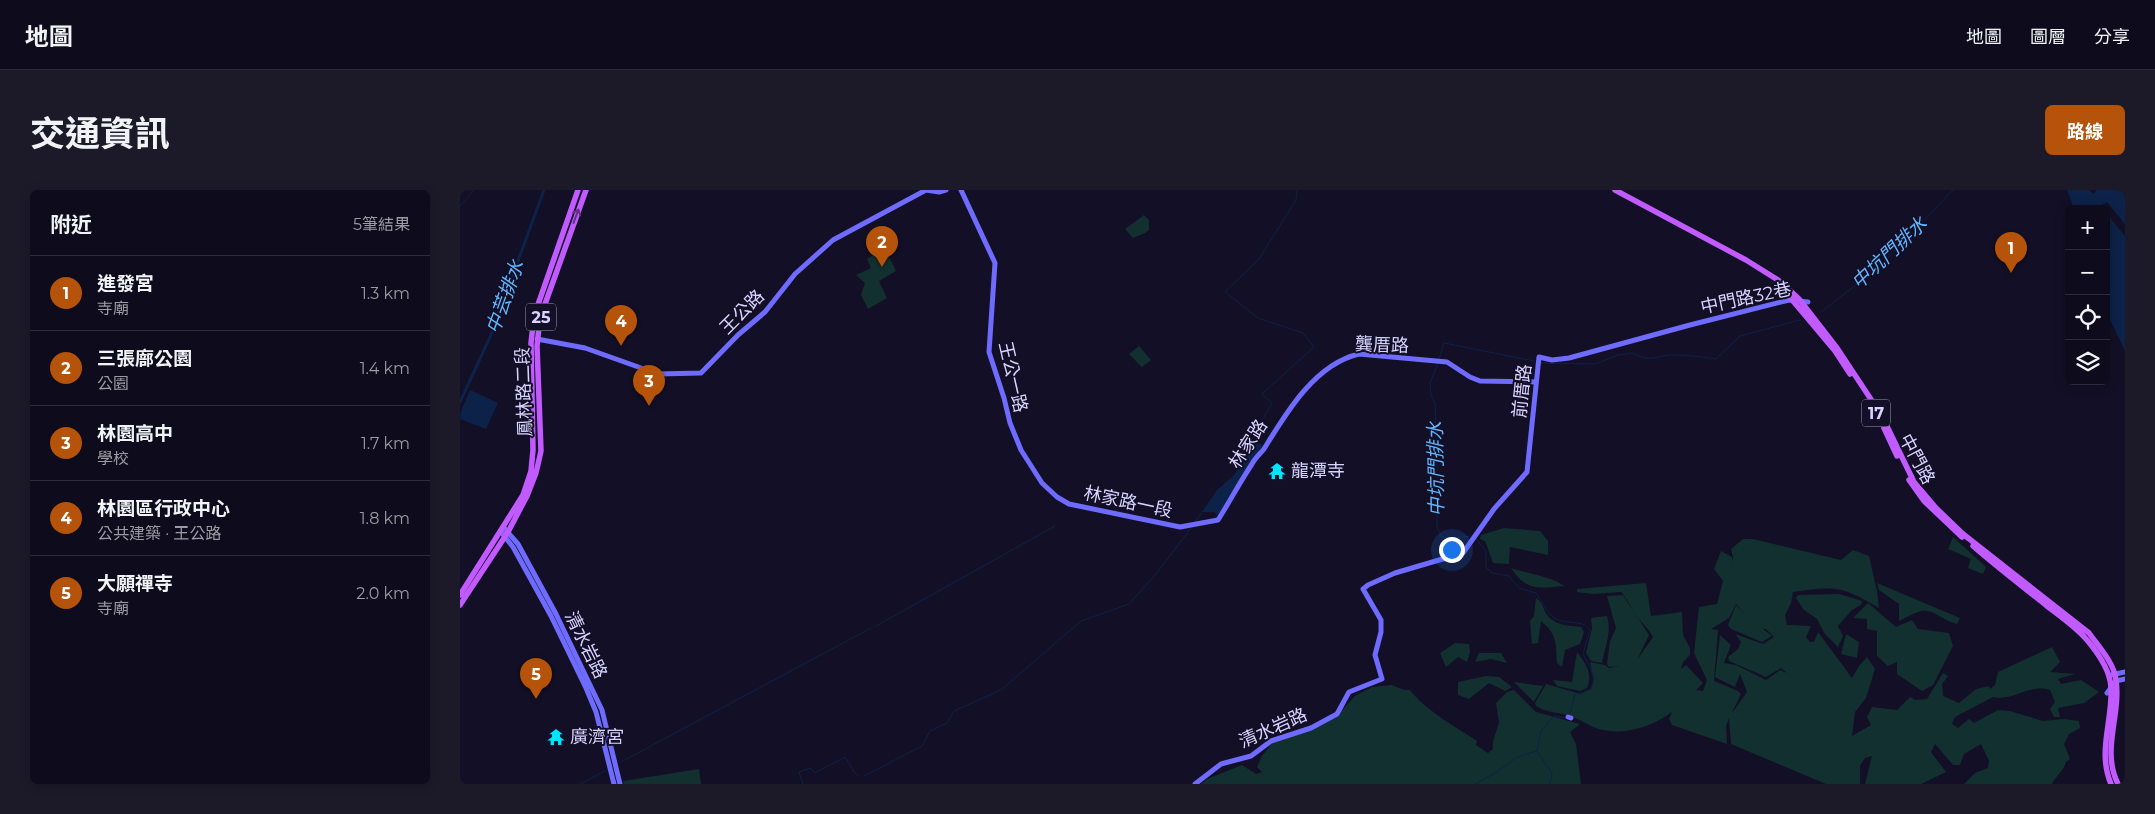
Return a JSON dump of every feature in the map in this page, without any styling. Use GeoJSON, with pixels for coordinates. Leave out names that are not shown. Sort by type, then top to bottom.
{"type":"FeatureCollection","features":[{"type":"Feature","properties":{"kind":"main road","name":"鳳林路二段"},"geometry":{"type":"LineString","coordinates":[[504,532],[524,494],[531,471],[533,450],[531,343],[534,316],[578,190]]}},
{"type":"Feature","properties":{"kind":"main road","name":"鳳林路二段"},"geometry":{"type":"LineString","coordinates":[[504,532],[527,496],[539,462],[541,451],[538,339],[542,312],[586,190]]}},
{"type":"Feature","properties":{"kind":"main road","name":"中門路"},"geometry":{"type":"LineString","coordinates":[[1608,190],[1758,271],[1796,299],[1835,351],[1880,419],[1912,487],[1955,531],[2087,640],[2110,675]]}},
{"type":"Feature","properties":{"kind":"main road","name":"中門路"},"geometry":{"type":"LineString","coordinates":[[1615,190],[1760,268],[1781,282],[1837,348],[1869,396],[1882,416],[1914,482],[1936,508],[1963,534],[2057,604],[2089,633],[2105,654],[2110,675]]}},
{"type":"Feature","properties":{"kind":"main road","name":"25"},"geometry":{"type":"LineString","coordinates":[[460,595],[504,532]]}},
{"type":"Feature","properties":{"kind":"main road","name":"25"},"geometry":{"type":"LineString","coordinates":[[460,605],[504,532]]}},
{"type":"Feature","properties":{"kind":"main road","name":"17"},"geometry":{"type":"LineString","coordinates":[[2110,675],[2116,681],[2116,708],[2110,746],[2112,768],[2118,784]]}},
{"type":"Feature","properties":{"kind":"main road","name":"17"},"geometry":{"type":"LineString","coordinates":[[2110,675],[2104,748],[2106,770],[2112,784]]}},
{"type":"Feature","properties":{"kind":"street","name":"王公路"},"geometry":{"type":"LineString","coordinates":[[538,339],[585,348],[658,374],[701,373],[738,335],[765,312],[795,274],[833,240],[926,190],[939,192],[946,190]]}},
{"type":"Feature","properties":{"kind":"street","name":"王公一路"},"geometry":{"type":"LineString","coordinates":[[962,190],[995,263],[989,352],[1010,423],[1028,463],[1042,483],[1062,501]]}},
{"type":"Feature","properties":{"kind":"street","name":"中門路32巷"},"geometry":{"type":"LineString","coordinates":[[1690,325],[1796,299],[1808,302]]}},
{"type":"Feature","properties":{"kind":"street","name":"前厝路"},"geometry":{"type":"LineString","coordinates":[[1382,679],[1375,655],[1381,632],[1381,620],[1364,589],[1395,573],[1458,556],[1467,550],[1473,538],[1494,509],[1527,472],[1539,356],[1552,360],[1570,358],[1690,325]]}},
{"type":"Feature","properties":{"kind":"street","name":"龔厝路"},"geometry":{"type":"LineString","coordinates":[[1308,388],[1334,363],[1359,354],[1450,364],[1477,380],[1536,382]]}},
{"type":"Feature","properties":{"kind":"street","name":"林家路"},"geometry":{"type":"LineString","coordinates":[[1218,520],[1248,469],[1264,449],[1284,415],[1308,388]]}},
{"type":"Feature","properties":{"kind":"street","name":"林家路一段"},"geometry":{"type":"LineString","coordinates":[[1062,501],[1180,527],[1218,520]]}},
{"type":"Feature","properties":{"kind":"street","name":"清水岩路"},"geometry":{"type":"LineString","coordinates":[[504,532],[552,616],[586,688],[596,712],[614,784]]}},
{"type":"Feature","properties":{"kind":"street","name":"清水岩路"},"geometry":{"type":"LineString","coordinates":[[504,532],[518,544],[556,614],[602,710],[620,784]]}},
{"type":"Feature","properties":{"kind":"street"},"geometry":{"type":"LineString","coordinates":[[2110,675],[2125,672]]}},
{"type":"Feature","properties":{"kind":"street","name":"清水岩路"},"geometry":{"type":"LineString","coordinates":[[1195,784],[1221,764],[1251,756],[1271,741],[1311,728],[1337,714],[1349,692],[1382,679]]}},
{"type":"Feature","properties":{"kind":"street"},"geometry":{"type":"LineString","coordinates":[[2109,690],[2116,681],[2125,679]]}},
{"type":"Feature","properties":{"kind":"green space"},"geometry":{"type":"Polygon","coordinates":[[[1144,215],[1149,220],[1149,230],[1133,238],[1125,229],[1144,215]]]}},
{"type":"Feature","properties":{"kind":"green space"},"geometry":{"type":"Polygon","coordinates":[[[885,248],[896,271],[879,281],[887,298],[868,309],[861,295],[865,283],[856,275],[871,268],[867,259],[885,248]]]}},
{"type":"Feature","properties":{"kind":"green space"},"geometry":{"type":"Polygon","coordinates":[[[1139,346],[1151,360],[1142,367],[1129,354],[1139,346]]]}},
{"type":"Feature","properties":{"kind":"green space"},"geometry":{"type":"Polygon","coordinates":[[[1504,528],[1540,531],[1548,541],[1548,555],[1510,547],[1510,543],[1509,564],[1493,563],[1485,541],[1480,539],[1481,535],[1504,528]]]}},
{"type":"Feature","properties":{"kind":"green space"},"geometry":{"type":"Polygon","coordinates":[[[1953,537],[1986,567],[1983,574],[1968,568],[1971,559],[1948,549],[1953,537]]]}},
{"type":"Feature","properties":{"kind":"green space"},"geometry":{"type":"Polygon","coordinates":[[[1743,539],[1753,539],[1841,560],[1853,550],[1869,556],[1879,608],[1847,592],[1820,589],[1793,592],[1791,603],[1785,615],[1787,625],[1811,626],[1806,637],[1810,642],[1814,642],[1818,632],[1852,678],[1867,657],[1875,669],[1866,698],[1855,712],[1852,736],[1871,725],[1867,717],[1872,707],[1897,710],[1910,697],[1915,700],[1927,699],[1943,673],[1948,676],[1942,684],[1943,696],[1959,703],[1976,689],[1989,686],[1990,689],[1995,685],[1998,672],[2052,647],[2060,662],[2050,672],[2075,674],[2058,679],[2061,684],[2081,680],[2099,692],[2084,703],[2058,708],[2060,717],[2054,717],[2050,709],[2055,702],[2050,690],[2042,688],[2028,690],[2007,697],[1993,697],[1955,717],[1952,724],[1958,728],[1969,719],[1974,723],[1998,710],[2010,711],[2043,721],[2064,719],[2079,721],[2080,728],[2069,734],[2064,744],[2070,759],[2052,784],[1964,784],[1975,773],[1988,768],[1989,761],[1981,744],[1964,754],[1960,765],[1953,765],[1935,744],[1931,752],[1946,772],[1921,784],[1865,784],[1872,756],[1865,758],[1860,766],[1860,784],[1826,784],[1731,744],[1729,718],[1726,726],[1727,744],[1672,725],[1669,719],[1672,712],[1656,722],[1637,729],[1608,731],[1599,729],[1574,717],[1544,710],[1536,706],[1535,703],[1546,684],[1581,694],[1591,689],[1594,680],[1590,662],[1605,665],[1609,668],[1620,666],[1609,667],[1607,664],[1610,641],[1616,628],[1607,596],[1623,595],[1634,612],[1628,601],[1621,592],[1593,594],[1577,592],[1577,589],[1646,583],[1651,616],[1682,612],[1683,635],[1690,648],[1690,655],[1683,662],[1681,669],[1686,665],[1703,683],[1696,690],[1703,691],[1707,680],[1694,653],[1699,607],[1717,604],[1723,581],[1714,569],[1721,551],[1732,557],[1732,562],[1733,557],[1731,549],[1743,539]],[[1736,604],[1729,618],[1711,629],[1718,630],[1714,681],[1741,694],[1732,713],[1747,692],[1740,674],[1735,687],[1715,677],[1720,635],[1731,645],[1724,663],[1736,665],[1766,680],[1780,670],[1787,673],[1781,668],[1766,677],[1729,661],[1728,657],[1738,649],[1741,642],[1735,634],[1763,644],[1774,637],[1766,629],[1763,629],[1772,636],[1762,642],[1731,629],[1728,625],[1736,605],[1745,614],[1736,604]],[[1638,618],[1649,635],[1637,660],[1653,637],[1638,618]]]}},
{"type":"Feature","properties":{"kind":"green space"},"geometry":{"type":"Polygon","coordinates":[[[1511,568],[1546,577],[1565,586],[1541,588],[1528,585],[1511,568]]]}},
{"type":"Feature","properties":{"kind":"green space"},"geometry":{"type":"Polygon","coordinates":[[[1877,583],[1960,618],[1957,624],[1931,612],[1922,611],[1899,621],[1899,604],[1879,590],[1877,583]]]}},
{"type":"Feature","properties":{"kind":"green space"},"geometry":{"type":"Polygon","coordinates":[[[1839,594],[1862,601],[1861,605],[1852,610],[1838,626],[1843,636],[1838,647],[1825,634],[1817,619],[1804,610],[1796,598],[1798,595],[1839,594]]]}},
{"type":"Feature","properties":{"kind":"green space"},"geometry":{"type":"Polygon","coordinates":[[[1536,598],[1547,615],[1554,621],[1581,627],[1584,632],[1580,644],[1565,650],[1562,667],[1557,663],[1555,639],[1550,630],[1541,621],[1538,643],[1532,644],[1530,621],[1534,616],[1536,598]]]}},
{"type":"Feature","properties":{"kind":"green space"},"geometry":{"type":"Polygon","coordinates":[[[1868,603],[1896,627],[1912,620],[1918,629],[1949,633],[1953,646],[1933,685],[1922,691],[1897,674],[1897,662],[1888,666],[1877,656],[1877,631],[1867,629],[1867,619],[1853,618],[1868,603]]]}},
{"type":"Feature","properties":{"kind":"green space"},"geometry":{"type":"Polygon","coordinates":[[[1607,616],[1608,634],[1602,663],[1591,661],[1586,653],[1592,628],[1591,618],[1607,616]]]}},
{"type":"Feature","properties":{"kind":"green space"},"geometry":{"type":"Polygon","coordinates":[[[1846,634],[1859,642],[1857,658],[1841,654],[1846,634]]]}},
{"type":"Feature","properties":{"kind":"green space"},"geometry":{"type":"Polygon","coordinates":[[[1455,643],[1469,644],[1470,652],[1467,662],[1458,657],[1446,667],[1440,653],[1455,643]]]}},
{"type":"Feature","properties":{"kind":"green space"},"geometry":{"type":"Polygon","coordinates":[[[1577,652],[1589,673],[1587,688],[1580,691],[1557,686],[1553,680],[1572,682],[1577,652]]]}},
{"type":"Feature","properties":{"kind":"green space"},"geometry":{"type":"Polygon","coordinates":[[[1479,653],[1501,653],[1507,663],[1491,659],[1475,662],[1479,653]]]}},
{"type":"Feature","properties":{"kind":"green space"},"geometry":{"type":"Polygon","coordinates":[[[1486,676],[1499,677],[1512,687],[1505,691],[1489,683],[1469,699],[1458,695],[1458,682],[1486,676]]]}},
{"type":"Feature","properties":{"kind":"green space"},"geometry":{"type":"Polygon","coordinates":[[[1514,682],[1543,686],[1534,702],[1514,682]]]}},
{"type":"Feature","properties":{"kind":"green space"},"geometry":{"type":"Polygon","coordinates":[[[1392,685],[1404,690],[1410,690],[1432,711],[1477,741],[1476,745],[1488,753],[1493,749],[1493,742],[1499,722],[1496,703],[1507,692],[1514,690],[1536,712],[1580,724],[1570,732],[1576,744],[1581,784],[1201,784],[1207,779],[1242,765],[1256,774],[1262,772],[1257,767],[1262,756],[1274,741],[1335,718],[1355,696],[1372,687],[1392,685]]]}},
{"type":"Feature","properties":{"kind":"green space"},"geometry":{"type":"Polygon","coordinates":[[[699,769],[701,784],[624,784],[623,781],[699,769]]]}},
{"type":"Feature","properties":{"kind":"water"},"geometry":{"type":"Polygon","coordinates":[[[2067,190],[2089,190],[2094,194],[2096,190],[2125,190],[2125,224],[2107,202],[2102,205],[2073,205],[2067,190]]]}},
{"type":"Feature","properties":{"kind":"water"},"geometry":{"type":"Polygon","coordinates":[[[2110,218],[2125,236],[2125,351],[2110,319],[2110,218]]]}},
{"type":"Feature","properties":{"kind":"water"},"geometry":{"type":"Polygon","coordinates":[[[470,390],[498,403],[486,429],[460,419],[461,411],[470,390]]]}},
{"type":"Feature","properties":{"kind":"water"},"geometry":{"type":"Polygon","coordinates":[[[1249,442],[1264,445],[1242,475],[1221,511],[1216,516],[1215,512],[1202,512],[1217,490],[1235,474],[1249,442]]]}},
{"type":"Feature","properties":{"kind":"waterway"},"geometry":{"type":"LineString","coordinates":[[460,206],[474,190]]}},
{"type":"Feature","properties":{"kind":"waterway","name":"中芸排水"},"geometry":{"type":"LineString","coordinates":[[460,402],[490,337],[544,190]]}},
{"type":"Feature","properties":{"kind":"waterway"},"geometry":{"type":"LineString","coordinates":[[1250,442],[1272,403],[1262,394],[1314,347],[1303,333],[1258,318],[1225,292],[1259,259],[1296,200],[1297,190]]}},
{"type":"Feature","properties":{"kind":"waterway","name":"中坑門排水"},"geometry":{"type":"LineString","coordinates":[[1821,312],[1879,267],[1953,190]]}},
{"type":"Feature","properties":{"kind":"waterway","name":"中坑門排水"},"geometry":{"type":"LineString","coordinates":[[1541,363],[1595,364],[1618,355],[1633,353],[1645,358],[1675,355],[1716,359],[1740,336],[1800,320]]}},
{"type":"Feature","properties":{"kind":"waterway","name":"中坑門排水"},"geometry":{"type":"LineString","coordinates":[[1439,359],[1444,343],[1534,361]]}},
{"type":"Feature","properties":{"kind":"waterway","name":"中坑門排水"},"geometry":{"type":"LineString","coordinates":[[1438,363],[1430,383],[1431,395],[1435,403],[1436,435],[1439,449],[1437,450],[1437,527],[1441,536],[1448,539],[1471,536]]}},
{"type":"Feature","properties":{"kind":"waterway"},"geometry":{"type":"LineString","coordinates":[[1195,522],[1203,511]]}},
{"type":"Feature","properties":{"kind":"waterway"},"geometry":{"type":"LineString","coordinates":[[876,626],[1055,526]]}},
{"type":"Feature","properties":{"kind":"waterway"},"geometry":{"type":"LineString","coordinates":[[864,776],[922,746],[930,731],[947,723],[954,711],[1001,690],[1081,621],[1129,604],[1156,574],[1191,528]]}},
{"type":"Feature","properties":{"kind":"waterway","name":"中坑門排水"},"geometry":{"type":"LineString","coordinates":[[1475,538],[1486,551],[1486,567],[1492,573],[1509,576],[1519,588],[1536,593],[1548,612],[1557,620],[1582,624],[1590,630],[1583,654],[1592,673],[1592,684],[1584,692],[1575,694],[1570,714]]}},
{"type":"Feature","properties":{"kind":"waterway"},"geometry":{"type":"LineString","coordinates":[[621,762],[871,628]]}},
{"type":"Feature","properties":{"kind":"waterway","name":"中坑門排水"},"geometry":{"type":"LineString","coordinates":[[1550,784],[1552,773],[1537,751],[1541,731],[1554,716],[1566,718]]}},
{"type":"Feature","properties":{"kind":"waterway"},"geometry":{"type":"LineString","coordinates":[[1475,784],[1497,772],[1517,757],[1537,751]]}},
{"type":"Feature","properties":{"kind":"waterway"},"geometry":{"type":"LineString","coordinates":[[803,784],[799,772],[810,768],[815,773],[845,757],[854,772],[859,776]]}},
{"type":"Feature","properties":{"kind":"waterway"},"geometry":{"type":"LineString","coordinates":[[580,784],[607,770]]}},
{"type":"Feature","properties":{"kind":"place","name":"三張廍公園"},"geometry":{"type":"Point","coordinates":[882,267]}},
{"type":"Feature","properties":{"kind":"place","name":"進發宮"},"geometry":{"type":"Point","coordinates":[2011,273]}},
{"type":"Feature","properties":{"kind":"place","name":"林園區行政中心"},"geometry":{"type":"Point","coordinates":[621,346]}},
{"type":"Feature","properties":{"kind":"place","name":"林園高中"},"geometry":{"type":"Point","coordinates":[649,406]}},
{"type":"Feature","properties":{"kind":"place","name":"龍潭寺"},"geometry":{"type":"Point","coordinates":[1277,471]}},
{"type":"Feature","properties":{"kind":"place","name":"大願禪寺"},"geometry":{"type":"Point","coordinates":[536,699]}},
{"type":"Feature","properties":{"kind":"place","name":"廣濟宮"},"geometry":{"type":"Point","coordinates":[556,737]}}]}
